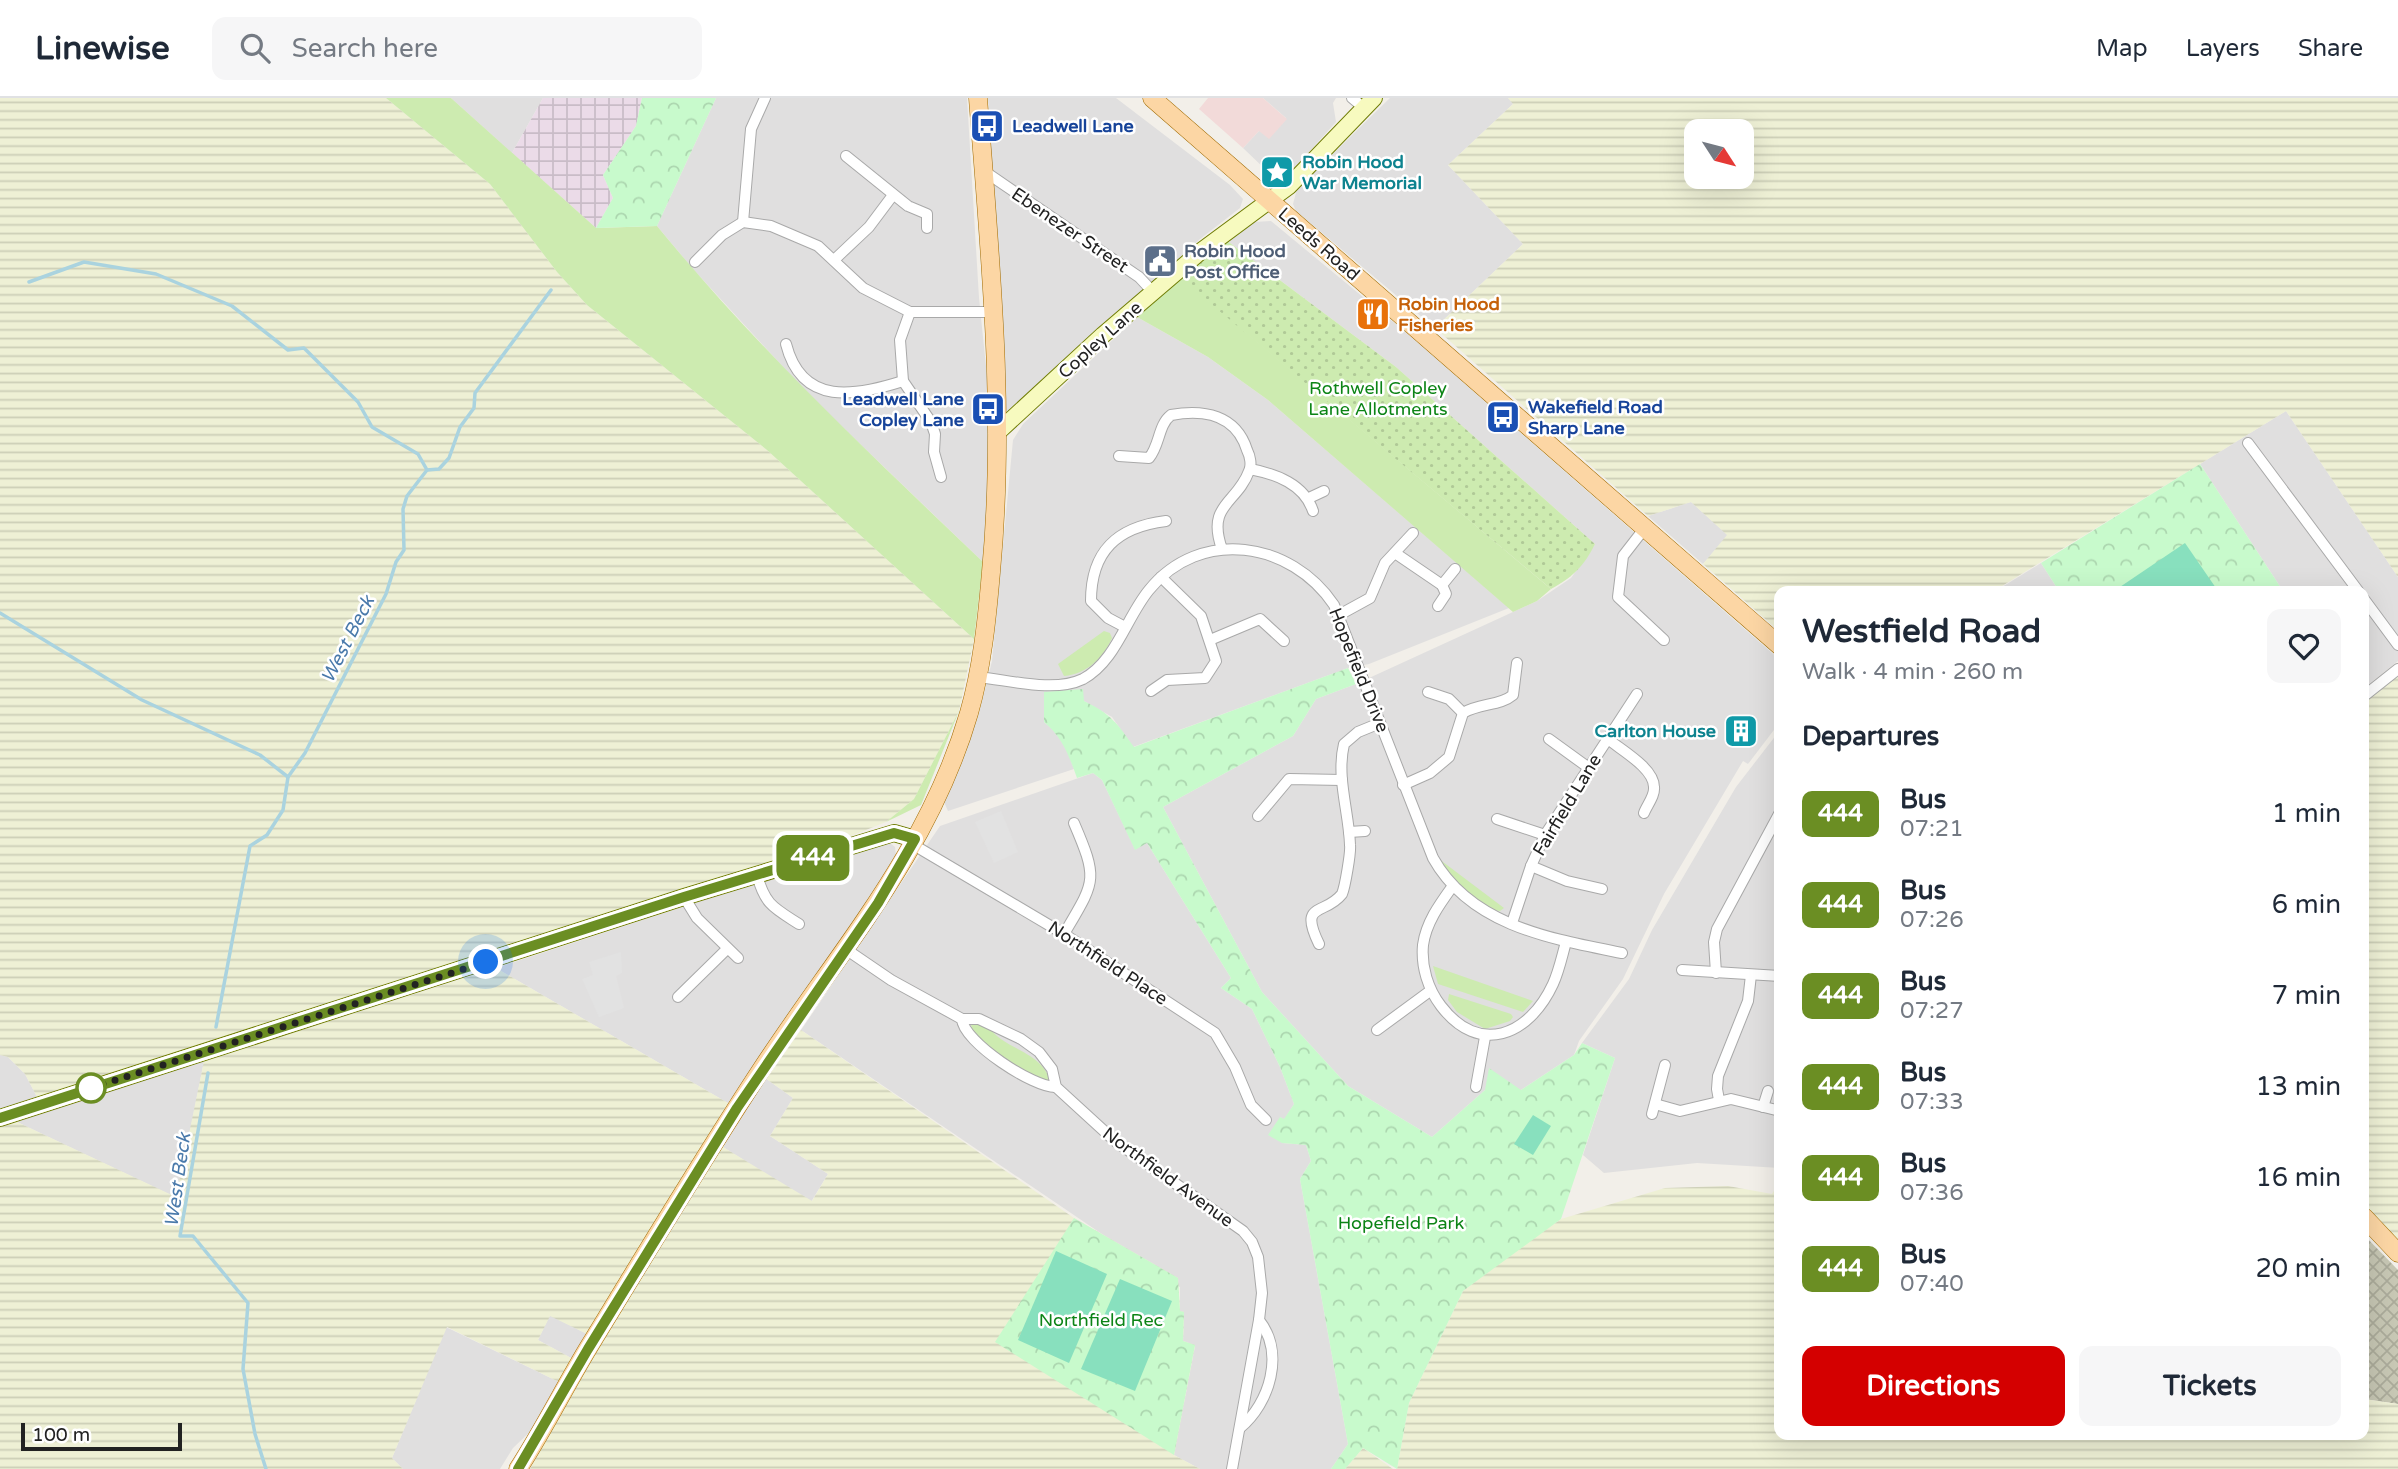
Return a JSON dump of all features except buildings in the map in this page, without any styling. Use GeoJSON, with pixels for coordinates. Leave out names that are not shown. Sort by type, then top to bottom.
{"type":"FeatureCollection","features":[{"type":"Feature","properties":{"kind":"main road"},"geometry":{"type":"LineString","coordinates":[[518,1469],[588,1349],[763,1067],[847,950],[914,842],[958,747],[978,677],[995,528],[999,431],[995,312],[978,98]]}},
{"type":"Feature","properties":{"kind":"main road","name":"Leeds Road"},"geometry":{"type":"LineString","coordinates":[[1152,98],[1774,641]]}},
{"type":"Feature","properties":{"kind":"main road"},"geometry":{"type":"LineString","coordinates":[[2369,1222],[2398,1253]]}},
{"type":"Feature","properties":{"kind":"street"},"geometry":{"type":"LineString","coordinates":[[743,222],[751,129],[765,98]]}},
{"type":"Feature","properties":{"kind":"street","name":"Copley Lane"},"geometry":{"type":"LineString","coordinates":[[999,431],[1220,235],[1289,186],[1363,101]]}},
{"type":"Feature","properties":{"kind":"street"},"geometry":{"type":"LineString","coordinates":[[846,156],[908,206],[927,214],[927,228]]}},
{"type":"Feature","properties":{"kind":"street","name":"Ebenezer Street"},"geometry":{"type":"LineString","coordinates":[[984,171],[1139,277],[1153,292]]}},
{"type":"Feature","properties":{"kind":"street"},"geometry":{"type":"LineString","coordinates":[[834,260],[869,227],[893,195]]}},
{"type":"Feature","properties":{"kind":"street"},"geometry":{"type":"LineString","coordinates":[[695,262],[722,235],[743,222],[771,226],[800,236],[834,260],[863,288],[910,312],[995,312]]}},
{"type":"Feature","properties":{"kind":"street"},"geometry":{"type":"LineString","coordinates":[[910,312],[900,340],[903,381],[931,422],[940,477]]}},
{"type":"Feature","properties":{"kind":"street"},"geometry":{"type":"LineString","coordinates":[[786,344],[789,357],[799,370],[826,393],[839,394],[903,381]]}},
{"type":"Feature","properties":{"kind":"street"},"geometry":{"type":"LineString","coordinates":[[1119,456],[1149,458],[1156,449],[1166,419],[1171,415],[1199,412],[1214,415],[1237,429],[1247,448],[1250,470],[1221,510],[1217,524],[1222,549]]}},
{"type":"Feature","properties":{"kind":"street"},"geometry":{"type":"LineString","coordinates":[[2248,443],[2355,586]]}},
{"type":"Feature","properties":{"kind":"street"},"geometry":{"type":"LineString","coordinates":[[1250,470],[1281,478],[1309,498],[1313,511]]}},
{"type":"Feature","properties":{"kind":"street"},"geometry":{"type":"LineString","coordinates":[[1309,498],[1324,491]]}},
{"type":"Feature","properties":{"kind":"street"},"geometry":{"type":"LineString","coordinates":[[1125,627],[1108,618],[1091,601],[1093,576],[1104,550],[1117,538],[1145,518],[1166,521]]}},
{"type":"Feature","properties":{"kind":"street"},"geometry":{"type":"LineString","coordinates":[[1644,529],[1623,556],[1618,597],[1664,640]]}},
{"type":"Feature","properties":{"kind":"street"},"geometry":{"type":"LineString","coordinates":[[1339,615],[1370,598],[1378,576],[1413,533]]}},
{"type":"Feature","properties":{"kind":"street","name":"Hopefield Drive"},"geometry":{"type":"LineString","coordinates":[[978,677],[1059,685],[1074,683],[1099,667],[1161,577],[1195,556],[1222,549],[1265,552],[1289,562],[1319,586],[1339,615],[1433,858],[1452,887],[1486,913],[1566,942],[1622,953]]}},
{"type":"Feature","properties":{"kind":"street"},"geometry":{"type":"LineString","coordinates":[[1395,553],[1442,585],[1446,594],[1444,604]]}},
{"type":"Feature","properties":{"kind":"street"},"geometry":{"type":"LineString","coordinates":[[1442,585],[1455,569]]}},
{"type":"Feature","properties":{"kind":"street"},"geometry":{"type":"LineString","coordinates":[[1151,691],[1167,680],[1205,678],[1216,661],[1195,607],[1161,577]]}},
{"type":"Feature","properties":{"kind":"street"},"geometry":{"type":"LineString","coordinates":[[2369,606],[2398,645]]}},
{"type":"Feature","properties":{"kind":"street"},"geometry":{"type":"LineString","coordinates":[[2369,619],[2375,615]]}},
{"type":"Feature","properties":{"kind":"street"},"geometry":{"type":"LineString","coordinates":[[1210,640],[1242,629],[1260,619],[1284,641]]}},
{"type":"Feature","properties":{"kind":"street"},"geometry":{"type":"LineString","coordinates":[[1403,785],[1430,774],[1449,757],[1463,713],[1477,705],[1506,701],[1513,695],[1517,663]]}},
{"type":"Feature","properties":{"kind":"street"},"geometry":{"type":"LineString","coordinates":[[2369,692],[2398,669]]}},
{"type":"Feature","properties":{"kind":"street"},"geometry":{"type":"LineString","coordinates":[[1428,692],[1449,699],[1463,713]]}},
{"type":"Feature","properties":{"kind":"street","name":"Fairfield Lane"},"geometry":{"type":"LineString","coordinates":[[1512,923],[1531,866],[1545,835],[1637,694]]}},
{"type":"Feature","properties":{"kind":"street"},"geometry":{"type":"LineString","coordinates":[[1319,944],[1310,923],[1321,907],[1342,894],[1351,848],[1342,780],[1344,744],[1358,732],[1380,723]]}},
{"type":"Feature","properties":{"kind":"street"},"geometry":{"type":"LineString","coordinates":[[1549,739],[1589,768]]}},
{"type":"Feature","properties":{"kind":"street"},"geometry":{"type":"LineString","coordinates":[[1608,739],[1639,765],[1654,782],[1655,789],[1644,813]]}},
{"type":"Feature","properties":{"kind":"street"},"geometry":{"type":"LineString","coordinates":[[1258,816],[1289,779],[1342,780]]}},
{"type":"Feature","properties":{"kind":"street"},"geometry":{"type":"LineString","coordinates":[[1497,819],[1545,835]]}},
{"type":"Feature","properties":{"kind":"street"},"geometry":{"type":"LineString","coordinates":[[1064,934],[1092,879],[1090,862],[1074,823]]}},
{"type":"Feature","properties":{"kind":"street"},"geometry":{"type":"LineString","coordinates":[[1716,974],[1714,949],[1717,929],[1774,823]]}},
{"type":"Feature","properties":{"kind":"street"},"geometry":{"type":"LineString","coordinates":[[1349,832],[1365,831]]}},
{"type":"Feature","properties":{"kind":"street"},"geometry":{"type":"LineString","coordinates":[[0,1118],[684,897],[894,833],[914,842]]}},
{"type":"Feature","properties":{"kind":"street","name":"Northfield Place"},"geometry":{"type":"LineString","coordinates":[[914,842],[1064,934],[1215,1033],[1235,1067],[1251,1105],[1266,1120]]}},
{"type":"Feature","properties":{"kind":"street"},"geometry":{"type":"LineString","coordinates":[[1531,866],[1567,881],[1602,889]]}},
{"type":"Feature","properties":{"kind":"street"},"geometry":{"type":"LineString","coordinates":[[757,875],[763,897],[769,905],[799,924]]}},
{"type":"Feature","properties":{"kind":"street"},"geometry":{"type":"LineString","coordinates":[[1452,887],[1428,925],[1423,946],[1430,992],[1455,1022],[1485,1037],[1512,1030],[1542,1002],[1553,984],[1566,942]]}},
{"type":"Feature","properties":{"kind":"street"},"geometry":{"type":"LineString","coordinates":[[684,897],[696,918],[738,958]]}},
{"type":"Feature","properties":{"kind":"street"},"geometry":{"type":"LineString","coordinates":[[678,997],[727,948]]}},
{"type":"Feature","properties":{"kind":"street","name":"Northfield Avenue"},"geometry":{"type":"LineString","coordinates":[[847,950],[891,980],[962,1019],[979,1019],[1021,1039],[1039,1052],[1052,1069],[1056,1087]]}},
{"type":"Feature","properties":{"kind":"street"},"geometry":{"type":"LineString","coordinates":[[1682,970],[1774,976]]}},
{"type":"Feature","properties":{"kind":"street"},"geometry":{"type":"LineString","coordinates":[[1719,1100],[1718,1076],[1748,1001],[1751,975]]}},
{"type":"Feature","properties":{"kind":"street"},"geometry":{"type":"LineString","coordinates":[[1377,1030],[1430,992]]}},
{"type":"Feature","properties":{"kind":"street","name":"Northfield Avenue"},"geometry":{"type":"LineString","coordinates":[[962,1019],[964,1030],[972,1039],[1038,1083],[1056,1087],[1115,1141],[1228,1221],[1252,1242],[1261,1281],[1259,1320],[1232,1469]]}},
{"type":"Feature","properties":{"kind":"street"},"geometry":{"type":"LineString","coordinates":[[1476,1087],[1485,1037]]}},
{"type":"Feature","properties":{"kind":"street"},"geometry":{"type":"LineString","coordinates":[[1665,1065],[1654,1109],[1680,1111],[1719,1100],[1745,1101],[1774,1110]]}},
{"type":"Feature","properties":{"kind":"street"},"geometry":{"type":"LineString","coordinates":[[1763,1107],[1768,1091]]}},
{"type":"Feature","properties":{"kind":"street","name":"Northfield Avenue"},"geometry":{"type":"LineString","coordinates":[[1240,1428],[1256,1412],[1271,1377],[1268,1332],[1259,1320]]}},
{"type":"Feature","properties":{"kind":"shaded area"},"geometry":{"type":"Polygon","coordinates":[[[451,98],[543,98],[512,153],[451,98]]]}},
{"type":"Feature","properties":{"kind":"shaded area"},"geometry":{"type":"Polygon","coordinates":[[[543,98],[642,98],[636,126],[603,175],[613,198],[596,228],[512,153],[543,98]]]}},
{"type":"Feature","properties":{"kind":"shaded area"},"geometry":{"type":"Polygon","coordinates":[[[716,98],[967,98],[979,298],[992,425],[983,562],[807,393],[657,226],[716,98]]]}},
{"type":"Feature","properties":{"kind":"shaded area"},"geometry":{"type":"Polygon","coordinates":[[[988,98],[1116,98],[1230,185],[1243,199],[1240,208],[1200,239],[1009,412],[1005,410],[988,98]]]}},
{"type":"Feature","properties":{"kind":"shaded area"},"geometry":{"type":"Polygon","coordinates":[[[1208,98],[1263,98],[1287,119],[1269,139],[1259,131],[1243,148],[1199,109],[1208,98]]]}},
{"type":"Feature","properties":{"kind":"shaded area"},"geometry":{"type":"Polygon","coordinates":[[[1263,98],[1336,98],[1333,103],[1336,122],[1292,171],[1282,166],[1266,170],[1243,148],[1259,131],[1286,118],[1263,98]]]}},
{"type":"Feature","properties":{"kind":"shaded area"},"geometry":{"type":"Polygon","coordinates":[[[1390,98],[1508,98],[1514,103],[1448,165],[1523,244],[1435,328],[1296,211],[1293,204],[1297,189],[1390,98]]]}},
{"type":"Feature","properties":{"kind":"shaded area"},"geometry":{"type":"Polygon","coordinates":[[[1271,221],[1409,335],[1774,655],[1774,730],[1748,764],[1743,761],[1664,894],[1623,979],[1579,1041],[1574,1055],[1521,1090],[1485,1090],[1432,1137],[1348,1086],[1262,992],[1163,807],[1293,736],[1316,699],[1356,684],[1537,601],[1571,578],[1595,544],[1396,367],[1226,240],[1254,222],[1271,221]]]}},
{"type":"Feature","properties":{"kind":"shaded area"},"geometry":{"type":"Polygon","coordinates":[[[1137,317],[1208,357],[1268,400],[1509,608],[1369,664],[1348,668],[1133,747],[1112,717],[1084,701],[1076,691],[1044,692],[1044,722],[1057,733],[1066,747],[1074,769],[948,811],[944,802],[978,717],[992,661],[1013,440],[1023,424],[1137,317]]]}},
{"type":"Feature","properties":{"kind":"shaded area"},"geometry":{"type":"Polygon","coordinates":[[[2286,411],[2398,577],[2398,661],[2369,684],[2369,586],[2280,586],[2200,464],[2286,411]]]}},
{"type":"Feature","properties":{"kind":"shaded area"},"geometry":{"type":"Polygon","coordinates":[[[1691,502],[1728,535],[1703,564],[1648,516],[1691,502]]]}},
{"type":"Feature","properties":{"kind":"shaded area"},"geometry":{"type":"Polygon","coordinates":[[[2041,563],[2056,586],[2004,586],[2041,563]]]}},
{"type":"Feature","properties":{"kind":"shaded area"},"geometry":{"type":"Polygon","coordinates":[[[1774,738],[1774,1168],[1697,1163],[1604,1173],[1583,1155],[1615,1058],[1582,1043],[1629,979],[1652,930],[1736,787],[1774,738]]]}},
{"type":"Feature","properties":{"kind":"shaded area"},"geometry":{"type":"Polygon","coordinates":[[[1093,773],[1102,780],[1135,849],[1147,843],[1231,978],[1221,988],[1252,1009],[1280,1067],[1294,1104],[1284,1120],[1280,1117],[1282,1143],[1306,1145],[1311,1161],[1300,1179],[1348,1444],[1331,1469],[1200,1469],[1174,1455],[1195,1346],[1183,1341],[1184,1313],[1180,1312],[1180,1287],[801,1030],[940,826],[1093,773]]]}},
{"type":"Feature","properties":{"kind":"shaded area"},"geometry":{"type":"Polygon","coordinates":[[[1001,811],[1018,852],[994,863],[975,822],[1001,811]]]}},
{"type":"Feature","properties":{"kind":"shaded area"},"geometry":{"type":"Polygon","coordinates":[[[890,843],[895,847],[896,856],[875,891],[728,1103],[496,968],[876,844],[890,843]]]}},
{"type":"Feature","properties":{"kind":"shaded area"},"geometry":{"type":"Polygon","coordinates":[[[621,952],[622,973],[616,976],[624,1008],[599,1017],[582,979],[593,975],[589,962],[621,952]]]}},
{"type":"Feature","properties":{"kind":"shaded area"},"geometry":{"type":"Polygon","coordinates":[[[0,1055],[8,1057],[25,1074],[37,1097],[0,1109],[0,1055]]]}},
{"type":"Feature","properties":{"kind":"shaded area"},"geometry":{"type":"Polygon","coordinates":[[[204,1061],[177,1198],[15,1121],[204,1061]]]}},
{"type":"Feature","properties":{"kind":"shaded area"},"geometry":{"type":"Polygon","coordinates":[[[765,1078],[793,1098],[770,1136],[828,1174],[811,1202],[723,1147],[765,1078]]]}},
{"type":"Feature","properties":{"kind":"shaded area"},"geometry":{"type":"Polygon","coordinates":[[[2369,1240],[2398,1270],[2398,1404],[2369,1400],[2369,1240]]]}},
{"type":"Feature","properties":{"kind":"shaded area"},"geometry":{"type":"Polygon","coordinates":[[[550,1315],[587,1334],[573,1359],[538,1340],[550,1315]]]}},
{"type":"Feature","properties":{"kind":"shaded area"},"geometry":{"type":"Polygon","coordinates":[[[446,1327],[559,1382],[535,1427],[513,1448],[500,1469],[403,1469],[392,1458],[446,1327]]]}},
{"type":"Feature","properties":{"kind":"green space"},"geometry":{"type":"Polygon","coordinates":[[[0,98],[386,98],[490,184],[557,272],[587,305],[767,450],[974,639],[959,711],[914,799],[886,822],[846,838],[37,1097],[25,1074],[8,1057],[0,1055],[0,98]]]}},
{"type":"Feature","properties":{"kind":"green space"},"geometry":{"type":"Polygon","coordinates":[[[386,98],[451,98],[596,228],[657,226],[774,357],[983,562],[974,639],[767,450],[587,305],[557,272],[490,184],[386,98]]]}},
{"type":"Feature","properties":{"kind":"green space"},"geometry":{"type":"Polygon","coordinates":[[[642,98],[716,98],[657,226],[596,228],[613,198],[603,175],[636,126],[642,98]]]}},
{"type":"Feature","properties":{"kind":"green space"},"geometry":{"type":"Polygon","coordinates":[[[1508,98],[2398,98],[2398,577],[2286,411],[2002,586],[1774,586],[1774,627],[1703,564],[1727,535],[1691,502],[1648,516],[1435,328],[1523,244],[1448,165],[1513,104],[1508,98]]]}},
{"type":"Feature","properties":{"kind":"green space","name":"Rothwell Copley Lane Allotments"},"geometry":{"type":"Polygon","coordinates":[[[1226,240],[1396,367],[1595,544],[1577,570],[1551,589],[1180,278],[1226,240]]]}},
{"type":"Feature","properties":{"kind":"green space"},"geometry":{"type":"Polygon","coordinates":[[[1180,277],[1551,589],[1537,601],[1513,612],[1268,400],[1208,357],[1137,317],[1180,277]]]}},
{"type":"Feature","properties":{"kind":"green space"},"geometry":{"type":"Polygon","coordinates":[[[2200,464],[2280,586],[2056,586],[2041,563],[2200,464]]]}},
{"type":"Feature","properties":{"kind":"green space"},"geometry":{"type":"Polygon","coordinates":[[[2185,543],[2215,586],[2121,586],[2185,543]]]}},
{"type":"Feature","properties":{"kind":"green space"},"geometry":{"type":"Polygon","coordinates":[[[1104,631],[1110,633],[1112,638],[1099,658],[1080,672],[1064,676],[1058,664],[1104,631]]]}},
{"type":"Feature","properties":{"kind":"green space","name":"Hopefield Park"},"geometry":{"type":"Polygon","coordinates":[[[1348,668],[1356,684],[1316,699],[1293,736],[1163,807],[1262,992],[1348,1086],[1432,1137],[1485,1090],[1489,1068],[1521,1090],[1574,1055],[1582,1043],[1615,1058],[1561,1219],[1463,1291],[1409,1403],[1397,1469],[1363,1448],[1345,1469],[1331,1469],[1348,1444],[1300,1179],[1311,1161],[1306,1145],[1282,1143],[1268,1135],[1280,1117],[1284,1119],[1294,1104],[1280,1067],[1252,1009],[1221,988],[1231,978],[1147,843],[1135,850],[1102,780],[1093,773],[1077,778],[1061,741],[1044,722],[1044,692],[1083,689],[1084,701],[1113,720],[1134,747],[1348,668]]]}},
{"type":"Feature","properties":{"kind":"green space"},"geometry":{"type":"Polygon","coordinates":[[[2398,674],[2398,1245],[2369,1214],[2369,696],[2398,674]]]}},
{"type":"Feature","properties":{"kind":"green space"},"geometry":{"type":"Polygon","coordinates":[[[959,711],[921,805],[886,822],[914,799],[959,711]]]}},
{"type":"Feature","properties":{"kind":"green space"},"geometry":{"type":"Polygon","coordinates":[[[1439,859],[1504,908],[1500,911],[1490,909],[1473,899],[1439,859]]]}},
{"type":"Feature","properties":{"kind":"green space"},"geometry":{"type":"Polygon","coordinates":[[[1433,966],[1533,1001],[1523,1012],[1438,984],[1433,966]]]}},
{"type":"Feature","properties":{"kind":"green space"},"geometry":{"type":"Polygon","coordinates":[[[496,968],[728,1103],[587,1334],[550,1316],[538,1340],[573,1359],[559,1382],[447,1327],[392,1458],[403,1469],[0,1469],[0,1126],[15,1121],[176,1197],[204,1061],[496,968]]]}},
{"type":"Feature","properties":{"kind":"green space"},"geometry":{"type":"Polygon","coordinates":[[[1449,994],[1511,1014],[1513,1017],[1510,1021],[1485,1029],[1457,1012],[1448,1000],[1449,994]]]}},
{"type":"Feature","properties":{"kind":"green space"},"geometry":{"type":"Polygon","coordinates":[[[971,1023],[989,1027],[1003,1041],[1031,1057],[1046,1071],[1050,1081],[1042,1081],[989,1047],[973,1031],[971,1023]]]}},
{"type":"Feature","properties":{"kind":"green space"},"geometry":{"type":"Polygon","coordinates":[[[801,1030],[1074,1218],[1178,1278],[1180,1311],[1184,1312],[1183,1341],[1195,1345],[1174,1455],[1200,1469],[530,1469],[589,1363],[723,1147],[812,1201],[828,1174],[770,1136],[793,1098],[765,1078],[801,1030]]]}},
{"type":"Feature","properties":{"kind":"green space"},"geometry":{"type":"Polygon","coordinates":[[[1533,1115],[1551,1126],[1533,1155],[1514,1144],[1533,1115]]]}},
{"type":"Feature","properties":{"kind":"green space"},"geometry":{"type":"Polygon","coordinates":[[[1728,1186],[1772,1194],[1774,1191],[1774,1440],[2369,1440],[2369,1400],[2398,1404],[2398,1469],[1397,1469],[1409,1403],[1463,1291],[1507,1257],[1561,1219],[1665,1188],[1728,1186]]]}},
{"type":"Feature","properties":{"kind":"green space","name":"Northfield Rec"},"geometry":{"type":"Polygon","coordinates":[[[1074,1218],[1178,1278],[1180,1311],[1184,1312],[1183,1341],[1195,1345],[1174,1455],[995,1342],[1074,1218]]]}},
{"type":"Feature","properties":{"kind":"green space"},"geometry":{"type":"Polygon","coordinates":[[[1056,1251],[1107,1274],[1069,1363],[1018,1340],[1056,1251]]]}},
{"type":"Feature","properties":{"kind":"green space"},"geometry":{"type":"Polygon","coordinates":[[[1120,1279],[1172,1301],[1135,1391],[1081,1369],[1120,1279]]]}},
{"type":"Feature","properties":{"kind":"green space"},"geometry":{"type":"Polygon","coordinates":[[[1363,1448],[1393,1469],[1345,1469],[1363,1448]]]}},
{"type":"Feature","properties":{"kind":"waterway"},"geometry":{"type":"LineString","coordinates":[[29,282],[84,262],[156,274],[232,306],[288,350],[304,348],[358,402],[372,427],[418,454],[427,470]]}},
{"type":"Feature","properties":{"kind":"waterway","name":"West Beck"},"geometry":{"type":"LineString","coordinates":[[216,1027],[250,846],[267,835],[283,810],[288,777],[305,753],[386,594],[396,562],[404,550],[403,509],[407,496],[427,470],[439,469],[449,458],[460,427],[474,408],[475,393],[551,290]]}},
{"type":"Feature","properties":{"kind":"waterway"},"geometry":{"type":"LineString","coordinates":[[0,613],[142,700],[260,755],[288,777]]}},
{"type":"Feature","properties":{"kind":"waterway","name":"West Beck"},"geometry":{"type":"LineString","coordinates":[[208,1073],[180,1236],[193,1236],[248,1303],[243,1369],[255,1434],[266,1469]]}},
{"type":"Feature","properties":{"kind":"bus line","name":"444"},"geometry":{"type":"LineString","coordinates":[[0,1118],[684,897],[894,833],[906,834],[915,839],[847,950],[737,1108],[588,1349],[518,1469]]}},
{"type":"Feature","properties":{"kind":"place","name":"Leadwell Lane"},"geometry":{"type":"Point","coordinates":[987,126]}},
{"type":"Feature","properties":{"kind":"place","name":"Robin Hood War Memorial"},"geometry":{"type":"Point","coordinates":[1277,172]}},
{"type":"Feature","properties":{"kind":"place","name":"Robin Hood Post Office"},"geometry":{"type":"Point","coordinates":[1160,261]}},
{"type":"Feature","properties":{"kind":"place","name":"Robin Hood Fisheries"},"geometry":{"type":"Point","coordinates":[1373,314]}},
{"type":"Feature","properties":{"kind":"place","name":"Leadwell Lane Copley Lane"},"geometry":{"type":"Point","coordinates":[988,409]}},
{"type":"Feature","properties":{"kind":"place","name":"Wakefield Road Sharp Lane"},"geometry":{"type":"Point","coordinates":[1503,417]}},
{"type":"Feature","properties":{"kind":"place","name":"Carlton House"},"geometry":{"type":"Point","coordinates":[1741,731]}},
{"type":"Feature","properties":{"kind":"route"},"geometry":{"type":"LineString","coordinates":[[91,1088],[486,962]]}}]}
